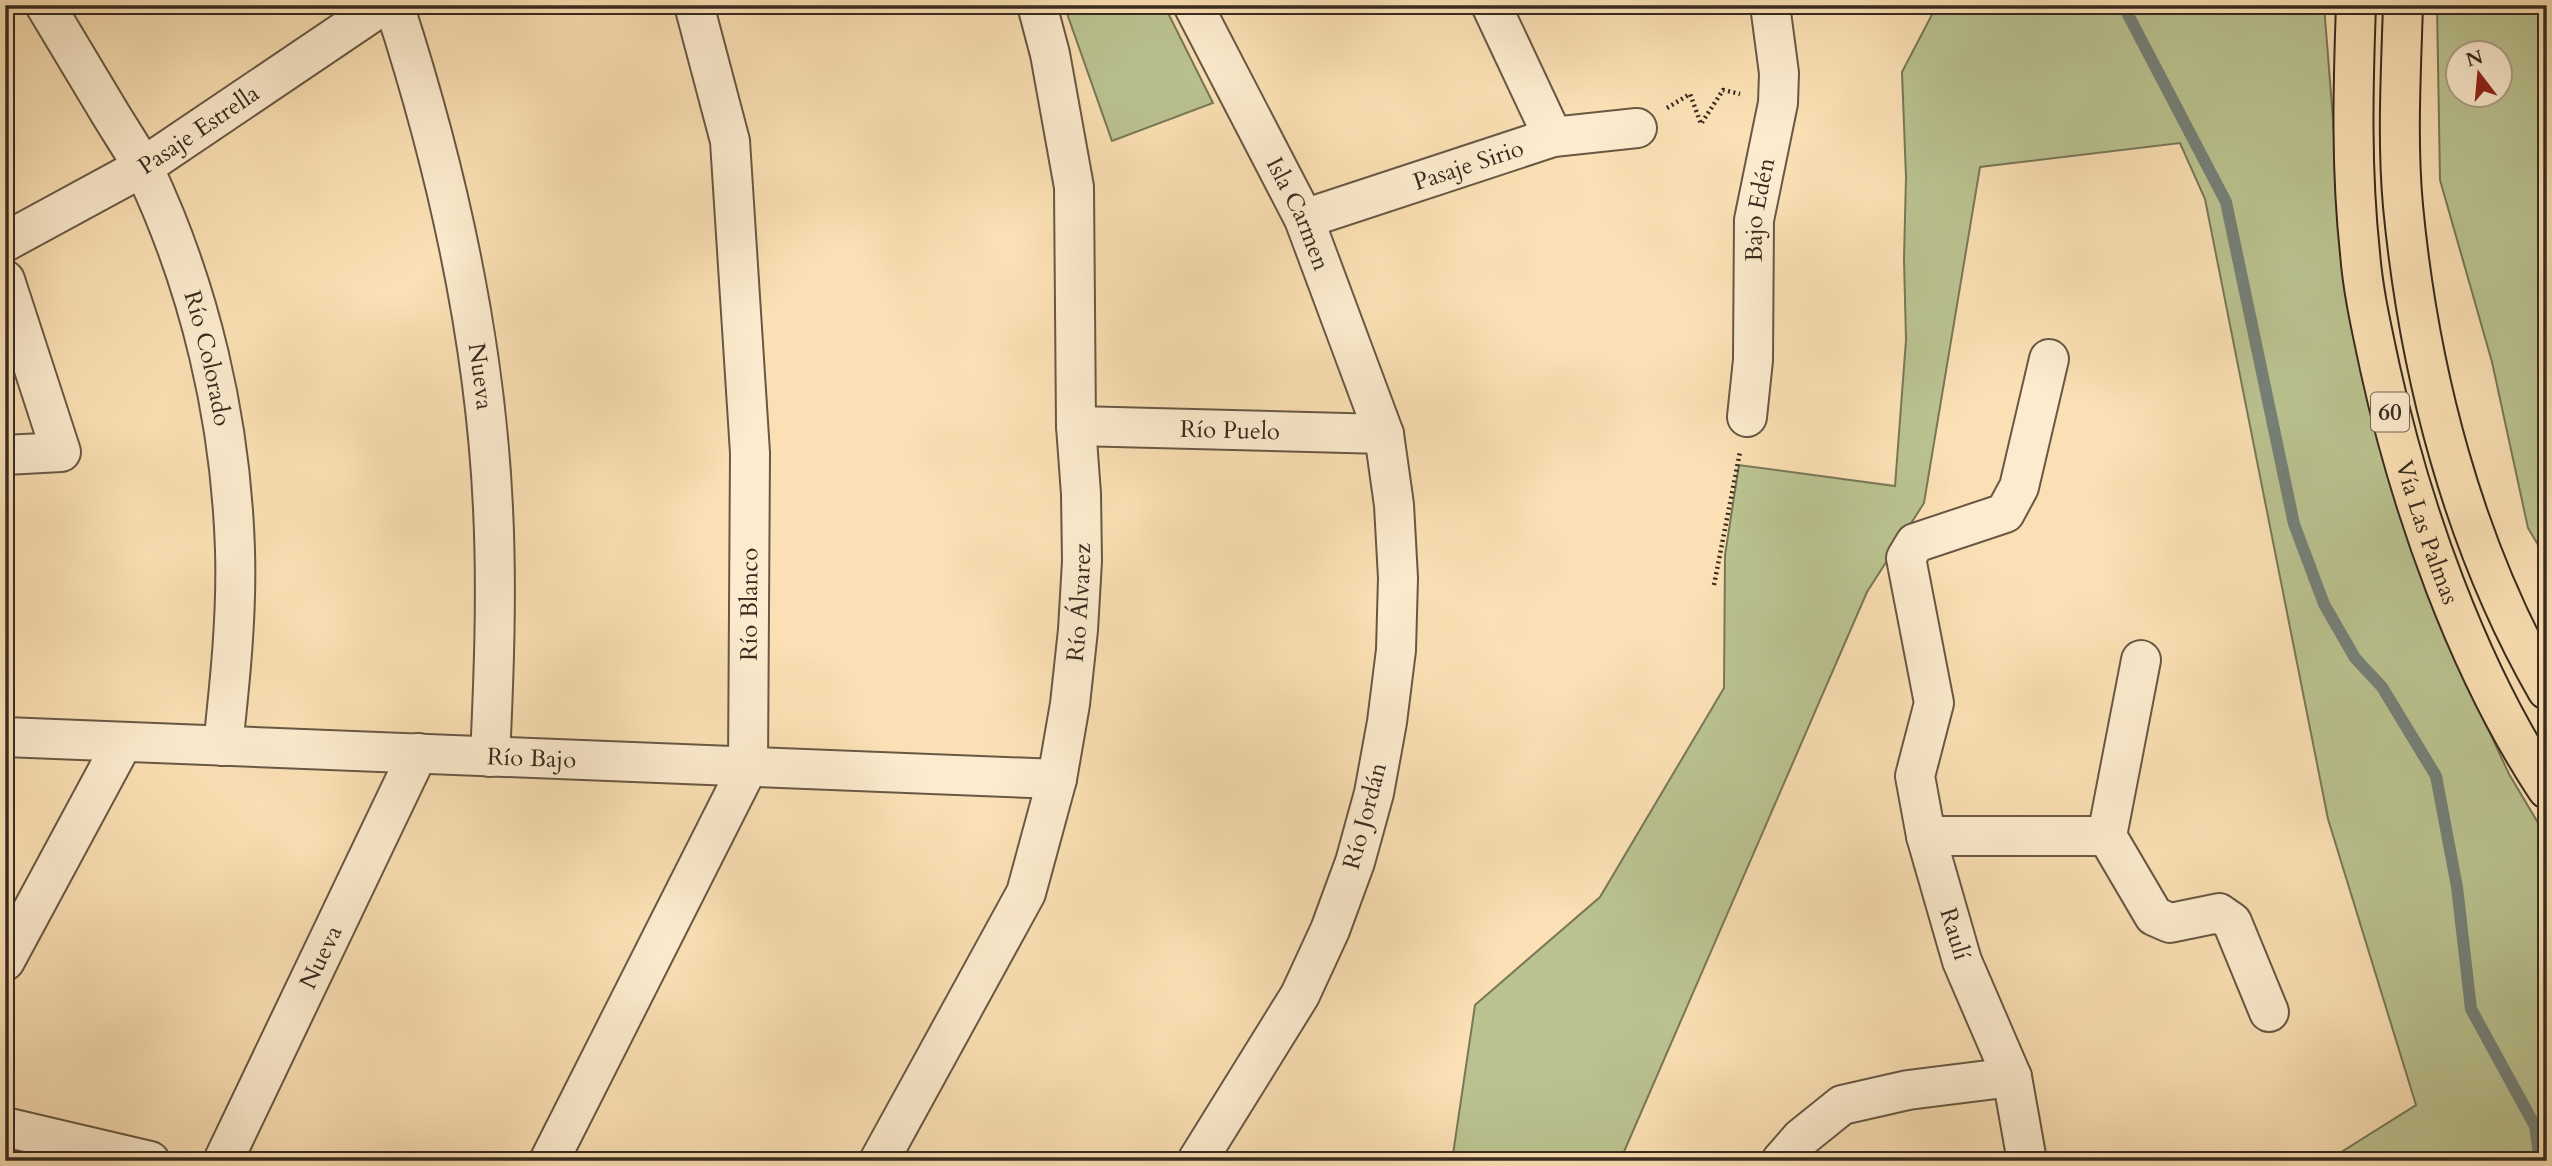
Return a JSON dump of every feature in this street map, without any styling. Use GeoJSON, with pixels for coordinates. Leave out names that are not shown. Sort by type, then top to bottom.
{"type":"FeatureCollection","features":[{"type":"Feature","properties":{"kind":"highway","name":"Vía Las Palmas"},"geometry":{"type":"LineString","coordinates":[[2356,5],[2352,143],[2360,255],[2372,331],[2388,405],[2425,529],[2463,627],[2496,698],[2547,789]]}},
{"type":"Feature","properties":{"kind":"highway","name":"Vía Las Palmas"},"geometry":{"type":"LineString","coordinates":[[2403,5],[2400,121],[2403,204],[2412,286],[2427,367],[2447,448],[2473,529],[2505,607],[2547,690]]}},
{"type":"Feature","properties":{"kind":"street","name":"Río Colorado"},"geometry":{"type":"LineString","coordinates":[[45,5],[143,167],[169,226],[200,325],[221,413],[235,550],[235,619],[223,746]]}},
{"type":"Feature","properties":{"kind":"street","name":"Pasaje Estrella"},"geometry":{"type":"LineString","coordinates":[[5,242],[143,167],[383,5]]}},
{"type":"Feature","properties":{"kind":"street","name":"Nueva"},"geometry":{"type":"LineString","coordinates":[[394,5],[442,166],[477,349],[489,464],[495,589],[490,757]]}},
{"type":"Feature","properties":{"kind":"street","name":"Río Blanco"},"geometry":{"type":"LineString","coordinates":[[549,1161],[748,767],[750,453],[730,141],[694,5]]}},
{"type":"Feature","properties":{"kind":"street","name":"Río Álvarez"},"geometry":{"type":"LineString","coordinates":[[879,1161],[1026,892],[1057,779],[1070,704],[1082,562],[1076,426],[1074,187],[1051,54],[1037,5]]}},
{"type":"Feature","properties":{"kind":"street","name":"Isla Carmen"},"geometry":{"type":"LineString","coordinates":[[1193,5],[1304,219],[1384,433]]}},
{"type":"Feature","properties":{"kind":"street"},"geometry":{"type":"LineString","coordinates":[[1491,5],[1553,137]]}},
{"type":"Feature","properties":{"kind":"street","name":"Bajo Edén"},"geometry":{"type":"LineString","coordinates":[[1747,417],[1754,360],[1754,220],[1777,103],[1779,73],[1770,5]]}},
{"type":"Feature","properties":{"kind":"street","name":"Pasaje Sirio"},"geometry":{"type":"LineString","coordinates":[[1304,219],[1553,137],[1637,128]]}},
{"type":"Feature","properties":{"kind":"street"},"geometry":{"type":"LineString","coordinates":[[5,280],[61,452],[5,455]]}},
{"type":"Feature","properties":{"kind":"street","name":"Raulí"},"geometry":{"type":"LineString","coordinates":[[2027,1161],[2012,1077],[1962,961],[1926,836],[1915,776],[1934,703],[1906,558],[1915,543],[2005,513],[2019,487],[2049,359]]}},
{"type":"Feature","properties":{"kind":"street","name":"Río Puelo"},"geometry":{"type":"LineString","coordinates":[[1076,426],[1384,433]]}},
{"type":"Feature","properties":{"kind":"street","name":"Río Jordán"},"geometry":{"type":"LineString","coordinates":[[1197,1161],[1300,995],[1330,930],[1355,862],[1374,793],[1387,722],[1394,662],[1398,578],[1394,505],[1384,433]]}},
{"type":"Feature","properties":{"kind":"street"},"geometry":{"type":"LineString","coordinates":[[2141,660],[2107,836],[2154,916],[2170,923],[2219,913],[2232,922],[2269,1012]]}},
{"type":"Feature","properties":{"kind":"street","name":"Río Bajo"},"geometry":{"type":"LineString","coordinates":[[5,737],[1057,779]]}},
{"type":"Feature","properties":{"kind":"street"},"geometry":{"type":"LineString","coordinates":[[5,961],[123,742]]}},
{"type":"Feature","properties":{"kind":"street","name":"Nueva"},"geometry":{"type":"LineString","coordinates":[[223,1161],[418,753]]}},
{"type":"Feature","properties":{"kind":"street"},"geometry":{"type":"LineString","coordinates":[[1926,836],[2107,836]]}},
{"type":"Feature","properties":{"kind":"street"},"geometry":{"type":"LineString","coordinates":[[1781,1161],[1801,1138],[1842,1105],[1908,1090],[2012,1077]]}},
{"type":"Feature","properties":{"kind":"street"},"geometry":{"type":"LineString","coordinates":[[5,1127],[150,1161]]}},
{"type":"Feature","properties":{"kind":"path"},"geometry":{"type":"LineString","coordinates":[[1637,128],[1690,94],[1701,124],[1723,90],[1777,103]]}},
{"type":"Feature","properties":{"kind":"path"},"geometry":{"type":"LineString","coordinates":[[1714,586],[1747,417]]}},
{"type":"Feature","properties":{"kind":"green space"},"geometry":{"type":"Polygon","coordinates":[[[1064,5],[1164,5],[1213,103],[1112,141],[1064,5]]]}},
{"type":"Feature","properties":{"kind":"green space"},"geometry":{"type":"Polygon","coordinates":[[[1937,5],[2324,5],[2341,221],[2457,662],[2509,774],[2547,838],[2547,1161],[2327,1161],[2416,1105],[2328,819],[2205,199],[2180,143],[1980,167],[1924,503],[1867,592],[1620,1161],[1452,1161],[1475,1005],[1600,897],[1724,688],[1725,555],[1739,465],[1895,486],[1906,340],[1906,177],[1902,72],[1937,5]]]}},
{"type":"Feature","properties":{"kind":"green space"},"geometry":{"type":"Polygon","coordinates":[[[2437,5],[2547,5],[2547,560],[2528,528],[2492,362],[2440,180],[2437,5]]]}},
{"type":"Feature","properties":{"kind":"building"},"geometry":{"type":"Polygon","coordinates":[[[5,365],[14,400],[5,402],[5,365]]]}},
{"type":"Feature","properties":{"kind":"waterway"},"geometry":{"type":"LineString","coordinates":[[2123,5],[2226,202],[2294,524],[2324,604],[2355,658],[2382,687],[2436,776],[2457,887],[2471,1009],[2535,1126],[2540,1161]]}}]}
